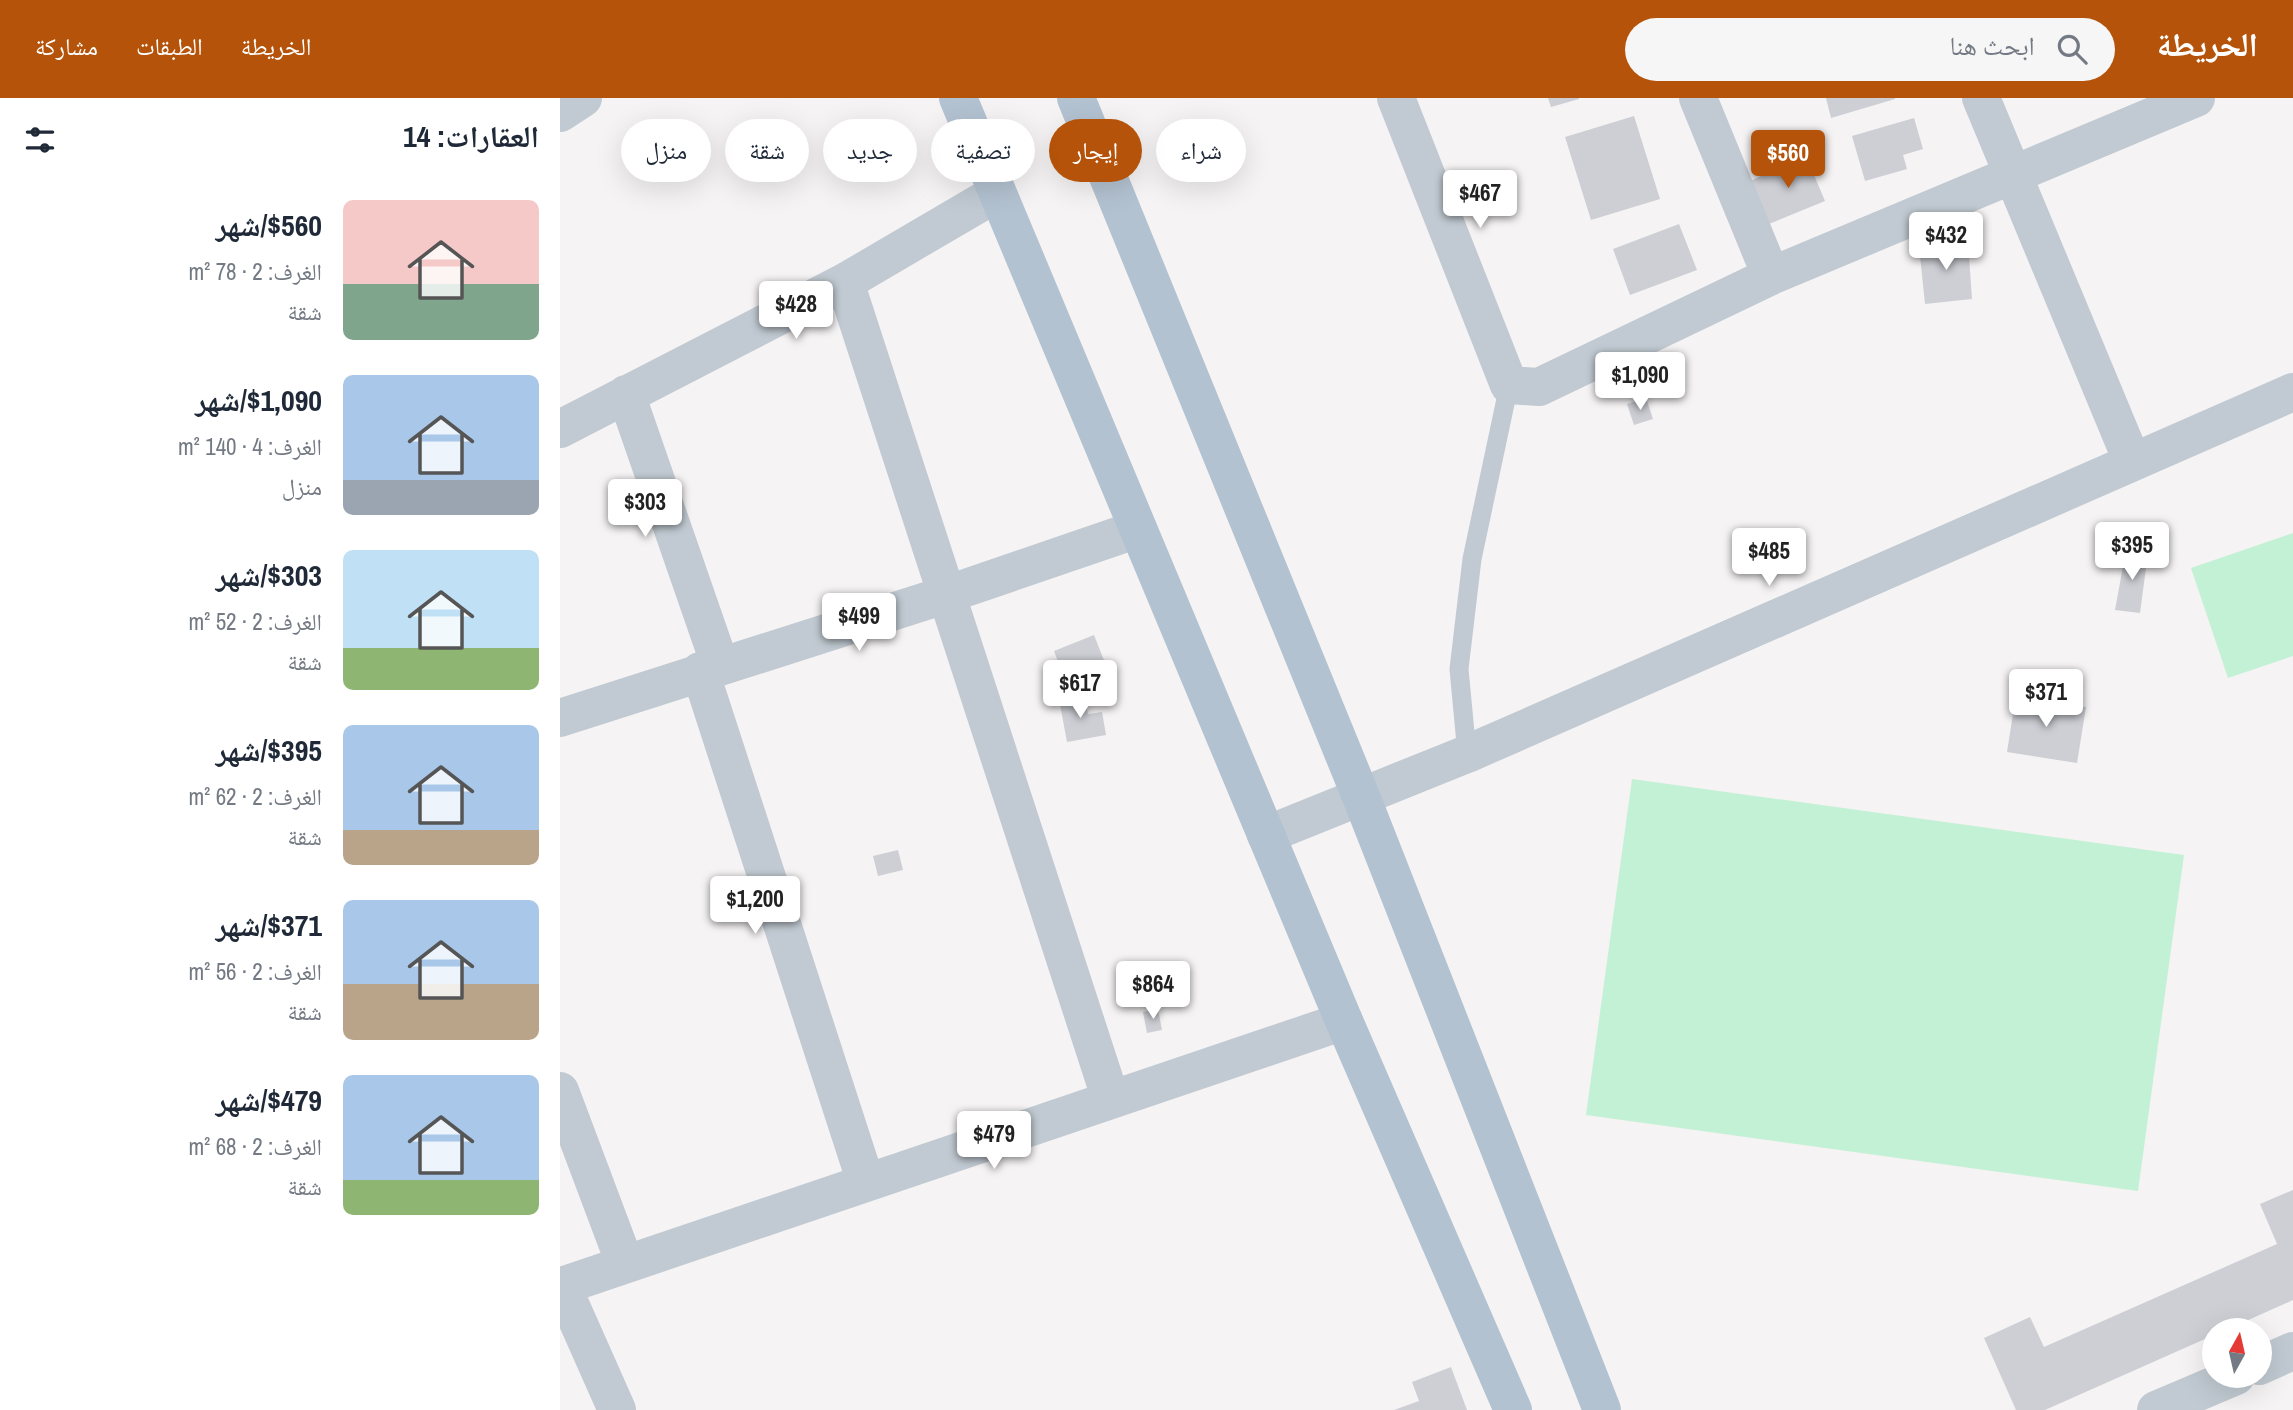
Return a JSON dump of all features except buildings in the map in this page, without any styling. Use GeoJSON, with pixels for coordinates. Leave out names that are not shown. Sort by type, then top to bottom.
{"type":"FeatureCollection","features":[{"type":"Feature","properties":{"kind":"main road"},"geometry":{"type":"LineString","coordinates":[[958,98],[1266,835],[1513,1410]]}},
{"type":"Feature","properties":{"kind":"main road"},"geometry":{"type":"LineString","coordinates":[[1076,98],[1362,799],[1602,1410]]}},
{"type":"Feature","properties":{"kind":"street"},"geometry":{"type":"LineString","coordinates":[[560,113],[583,98]]}},
{"type":"Feature","properties":{"kind":"street"},"geometry":{"type":"LineString","coordinates":[[1396,98],[1508,385],[1539,387],[1771,276],[2196,98]]}},
{"type":"Feature","properties":{"kind":"street"},"geometry":{"type":"LineString","coordinates":[[1698,98],[1771,276]]}},
{"type":"Feature","properties":{"kind":"street"},"geometry":{"type":"LineString","coordinates":[[1982,98],[2132,461]]}},
{"type":"Feature","properties":{"kind":"street"},"geometry":{"type":"LineString","coordinates":[[560,429],[845,282],[997,193]]}},
{"type":"Feature","properties":{"kind":"street"},"geometry":{"type":"LineString","coordinates":[[845,282],[1111,1100]]}},
{"type":"Feature","properties":{"kind":"street"},"geometry":{"type":"LineString","coordinates":[[1266,835],[1362,799],[1467,754],[2293,392]]}},
{"type":"Feature","properties":{"kind":"street"},"geometry":{"type":"LineString","coordinates":[[626,394],[866,1183]]}},
{"type":"Feature","properties":{"kind":"street"},"geometry":{"type":"LineString","coordinates":[[560,718],[948,594],[1139,529]]}},
{"type":"Feature","properties":{"kind":"street"},"geometry":{"type":"LineString","coordinates":[[617,1410],[562,1286],[1345,1021]]}},
{"type":"Feature","properties":{"kind":"street"},"geometry":{"type":"LineString","coordinates":[[560,1091],[625,1264]]}},
{"type":"Feature","properties":{"kind":"street"},"geometry":{"type":"LineString","coordinates":[[2272,1360],[2293,1351]]}},
{"type":"Feature","properties":{"kind":"street"},"geometry":{"type":"LineString","coordinates":[[2156,1410],[2208,1388]]}},
{"type":"Feature","properties":{"kind":"lane"},"geometry":{"type":"LineString","coordinates":[[1467,754],[1459,669],[1472,559],[1508,385]]}},
{"type":"Feature","properties":{"kind":"green space"},"geometry":{"type":"Polygon","coordinates":[[[2293,533],[2293,656],[2228,678],[2191,568],[2293,533]]]}},
{"type":"Feature","properties":{"kind":"green space"},"geometry":{"type":"Polygon","coordinates":[[[1632,779],[2184,855],[2138,1191],[1586,1115],[1632,779]]]}}]}
